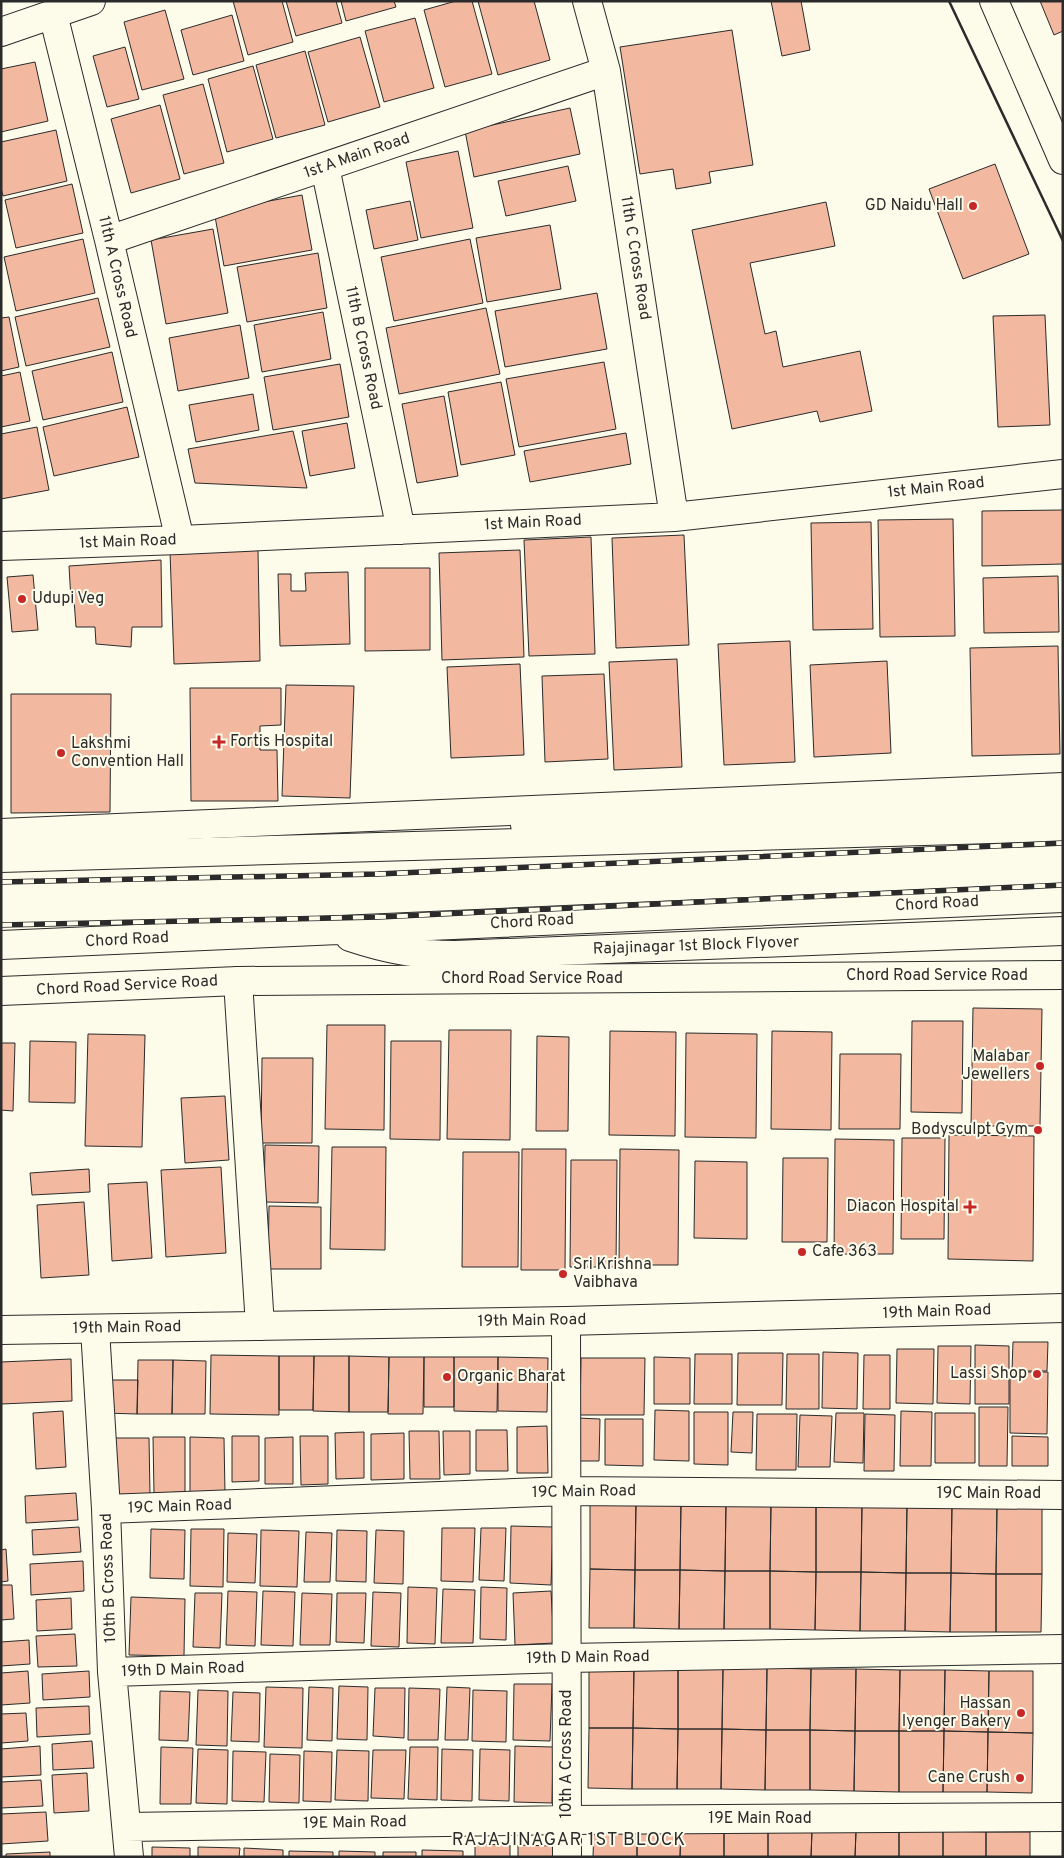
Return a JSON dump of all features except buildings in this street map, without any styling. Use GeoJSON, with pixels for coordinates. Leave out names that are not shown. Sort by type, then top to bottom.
{"type":"FeatureCollection","features":[{"type":"Feature","properties":{"kind":"street"},"geometry":{"type":"LineString","coordinates":[[1,32],[91,1]]}},
{"type":"Feature","properties":{"kind":"street","name":"11th C Cross Road"},"geometry":{"type":"LineString","coordinates":[[587,1],[606,71],[674,517]]}},
{"type":"Feature","properties":{"kind":"street"},"geometry":{"type":"LineString","coordinates":[[994,1],[1063,160]]}},
{"type":"Feature","properties":{"kind":"street","name":"11th A Cross Road"},"geometry":{"type":"LineString","coordinates":[[53,14],[180,540]]}},
{"type":"Feature","properties":{"kind":"street","name":"1st A Main Road"},"geometry":{"type":"LineString","coordinates":[[109,240],[606,71]]}},
{"type":"Feature","properties":{"kind":"street","name":"11th B Cross Road"},"geometry":{"type":"LineString","coordinates":[[325,167],[400,530]]}},
{"type":"Feature","properties":{"kind":"street","name":"1st Main Road"},"geometry":{"type":"LineString","coordinates":[[1,546],[180,540],[674,517],[1063,474]]}},
{"type":"Feature","properties":{"kind":"street"},"geometry":{"type":"LineString","coordinates":[[1,833],[1063,787]]}},
{"type":"Feature","properties":{"kind":"street"},"geometry":{"type":"LineString","coordinates":[[403,847],[427,833],[457,828],[1063,804]]}},
{"type":"Feature","properties":{"kind":"street"},"geometry":{"type":"LineString","coordinates":[[1,858],[1063,828]]}},
{"type":"Feature","properties":{"kind":"street","name":"Chord Road"},"geometry":{"type":"LineString","coordinates":[[1,945],[1063,898]]}},
{"type":"Feature","properties":{"kind":"street","name":"Rajajinagar 1st Block Flyover"},"geometry":{"type":"LineString","coordinates":[[332,931],[375,946],[424,955],[516,954],[1063,931]]}},
{"type":"Feature","properties":{"kind":"street","name":"Chord Road Service Road"},"geometry":{"type":"LineString","coordinates":[[1,991],[238,981],[1063,975]]}},
{"type":"Feature","properties":{"kind":"street"},"geometry":{"type":"LineString","coordinates":[[238,981],[260,1326]]}},
{"type":"Feature","properties":{"kind":"street","name":"19th Main Road"},"geometry":{"type":"LineString","coordinates":[[1,1330],[566,1321],[1063,1308]]}},
{"type":"Feature","properties":{"kind":"street","name":"10th A Cross Road"},"geometry":{"type":"LineString","coordinates":[[566,1321],[568,1857]]}},
{"type":"Feature","properties":{"kind":"street","name":"10th B Cross Road"},"geometry":{"type":"LineString","coordinates":[[95,1329],[106,1510],[112,1672],[130,1857]]}},
{"type":"Feature","properties":{"kind":"street","name":"19C Main Road"},"geometry":{"type":"LineString","coordinates":[[106,1510],[567,1491],[1063,1495]]}},
{"type":"Feature","properties":{"kind":"street","name":"19th D Main Road"},"geometry":{"type":"LineString","coordinates":[[112,1672],[566,1658],[1063,1649]]}},
{"type":"Feature","properties":{"kind":"street","name":"19E Main Road"},"geometry":{"type":"LineString","coordinates":[[127,1827],[567,1820],[1063,1817]]}},
{"type":"Feature","properties":{"kind":"railway"},"geometry":{"type":"LineString","coordinates":[[1,882],[378,874],[1063,843]]}},
{"type":"Feature","properties":{"kind":"railway"},"geometry":{"type":"LineString","coordinates":[[1,925],[379,917],[1063,885]]}},
{"type":"Feature","properties":{"kind":"wall"},"geometry":{"type":"LineString","coordinates":[[949,1],[1063,241]]}},
{"type":"Feature","properties":{"kind":"place","name":"GD Naidu Hall"},"geometry":{"type":"Point","coordinates":[973,206]}},
{"type":"Feature","properties":{"kind":"place","name":"Udupi Veg"},"geometry":{"type":"Point","coordinates":[22,599]}},
{"type":"Feature","properties":{"kind":"place","name":"Fortis Hospital"},"geometry":{"type":"Point","coordinates":[219,742]}},
{"type":"Feature","properties":{"kind":"place","name":"Lakshmi Convention Hall"},"geometry":{"type":"Point","coordinates":[61,753]}},
{"type":"Feature","properties":{"kind":"place","name":"Malabar Jewellers"},"geometry":{"type":"Point","coordinates":[1040,1066]}},
{"type":"Feature","properties":{"kind":"place","name":"Bodysculpt Gym"},"geometry":{"type":"Point","coordinates":[1038,1130]}},
{"type":"Feature","properties":{"kind":"place","name":"Diacon Hospital"},"geometry":{"type":"Point","coordinates":[970,1207]}},
{"type":"Feature","properties":{"kind":"place","name":"Cafe 363"},"geometry":{"type":"Point","coordinates":[802,1252]}},
{"type":"Feature","properties":{"kind":"place","name":"Sri Krishna Vaibhava"},"geometry":{"type":"Point","coordinates":[563,1274]}},
{"type":"Feature","properties":{"kind":"place","name":"Lassi Shop"},"geometry":{"type":"Point","coordinates":[1037,1374]}},
{"type":"Feature","properties":{"kind":"place","name":"Organic Bharat"},"geometry":{"type":"Point","coordinates":[447,1377]}},
{"type":"Feature","properties":{"kind":"place","name":"Hassan Iyenger Bakery"},"geometry":{"type":"Point","coordinates":[1021,1713]}},
{"type":"Feature","properties":{"kind":"place","name":"Cane Crush"},"geometry":{"type":"Point","coordinates":[1020,1778]}},
{"type":"Feature","properties":{"kind":"district","name":"RAJAJINAGAR 1ST BLOCK"},"geometry":{"type":"Point","coordinates":[569,1840]}}]}
